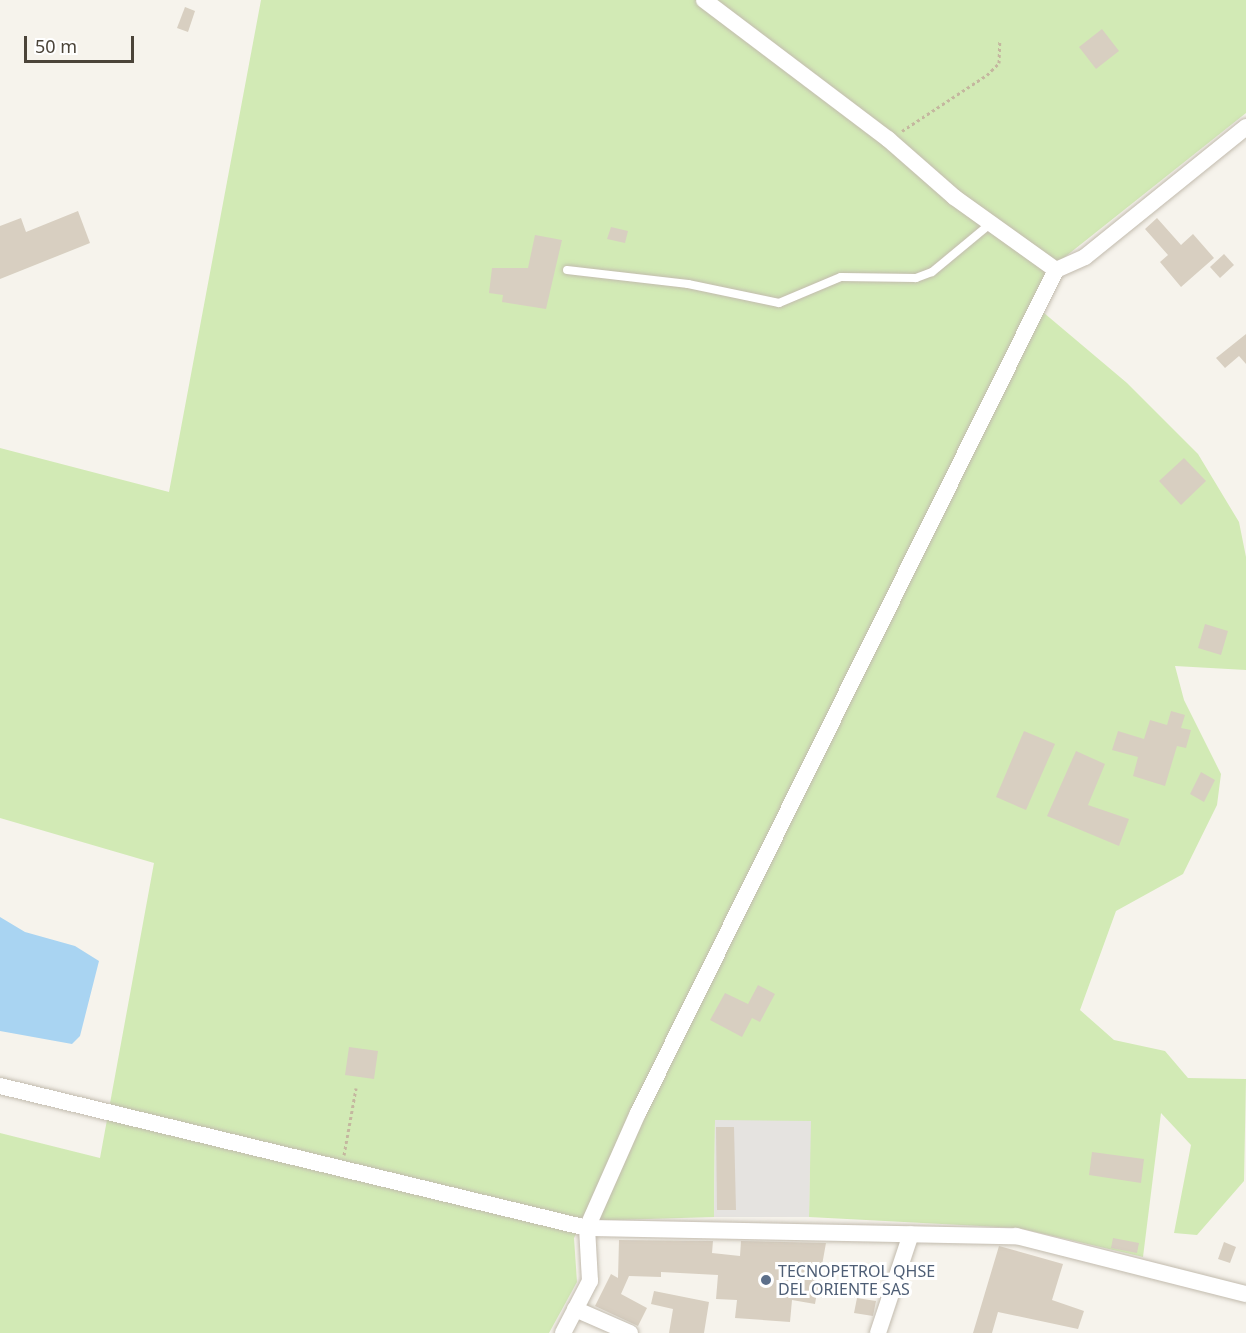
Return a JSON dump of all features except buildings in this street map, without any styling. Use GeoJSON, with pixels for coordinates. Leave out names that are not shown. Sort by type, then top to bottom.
{"type":"FeatureCollection","features":[{"type":"Feature","properties":{"kind":"street"},"geometry":{"type":"LineString","coordinates":[[704,0],[888,140],[990,224],[1056,270]]}},
{"type":"Feature","properties":{"kind":"street"},"geometry":{"type":"LineString","coordinates":[[563,1333],[590,1281],[587,1228],[638,1113],[1056,270],[1085,257],[1246,127]]}},
{"type":"Feature","properties":{"kind":"street"},"geometry":{"type":"LineString","coordinates":[[0,1086],[587,1228],[1016,1236],[1246,1294]]}},
{"type":"Feature","properties":{"kind":"street"},"geometry":{"type":"LineString","coordinates":[[878,1333],[911,1234]]}},
{"type":"Feature","properties":{"kind":"street"},"geometry":{"type":"LineString","coordinates":[[575,1309],[630,1333]]}},
{"type":"Feature","properties":{"kind":"lane"},"geometry":{"type":"LineString","coordinates":[[567,270],[688,284],[779,303],[841,277],[916,278],[932,272],[990,224]]}},
{"type":"Feature","properties":{"kind":"path"},"geometry":{"type":"LineString","coordinates":[[888,140],[987,75],[999,63],[1000,40]]}},
{"type":"Feature","properties":{"kind":"path"},"geometry":{"type":"LineString","coordinates":[[342,1168],[356,1088]]}},
{"type":"Feature","properties":{"kind":"green space"},"geometry":{"type":"Polygon","coordinates":[[[261,0],[1246,0],[1246,113],[1046,272],[1031,302],[1127,383],[1198,454],[1239,522],[1246,557],[1246,670],[1175,666],[1184,700],[1221,774],[1217,805],[1183,874],[1116,911],[1080,1010],[1114,1040],[1165,1051],[1188,1078],[1246,1079],[1244,1181],[1197,1235],[1174,1233],[1191,1145],[1161,1113],[1143,1257],[1019,1228],[809,1217],[810,1121],[715,1121],[714,1217],[582,1221],[574,1238],[577,1282],[549,1333],[0,1333],[0,1133],[100,1158],[154,863],[0,818],[0,448],[169,492],[261,0]]]}},
{"type":"Feature","properties":{"kind":"shaded area"},"geometry":{"type":"Polygon","coordinates":[[[715,1120],[811,1121],[809,1217],[714,1217],[715,1120]]]}},
{"type":"Feature","properties":{"kind":"water"},"geometry":{"type":"Polygon","coordinates":[[[0,917],[25,932],[75,946],[99,961],[80,1036],[72,1044],[0,1031],[0,917]]]}},
{"type":"Feature","properties":{"kind":"place","name":"TECNOPETROL QHSE DEL ORIENTE SAS"},"geometry":{"type":"Point","coordinates":[766,1280]}}]}
